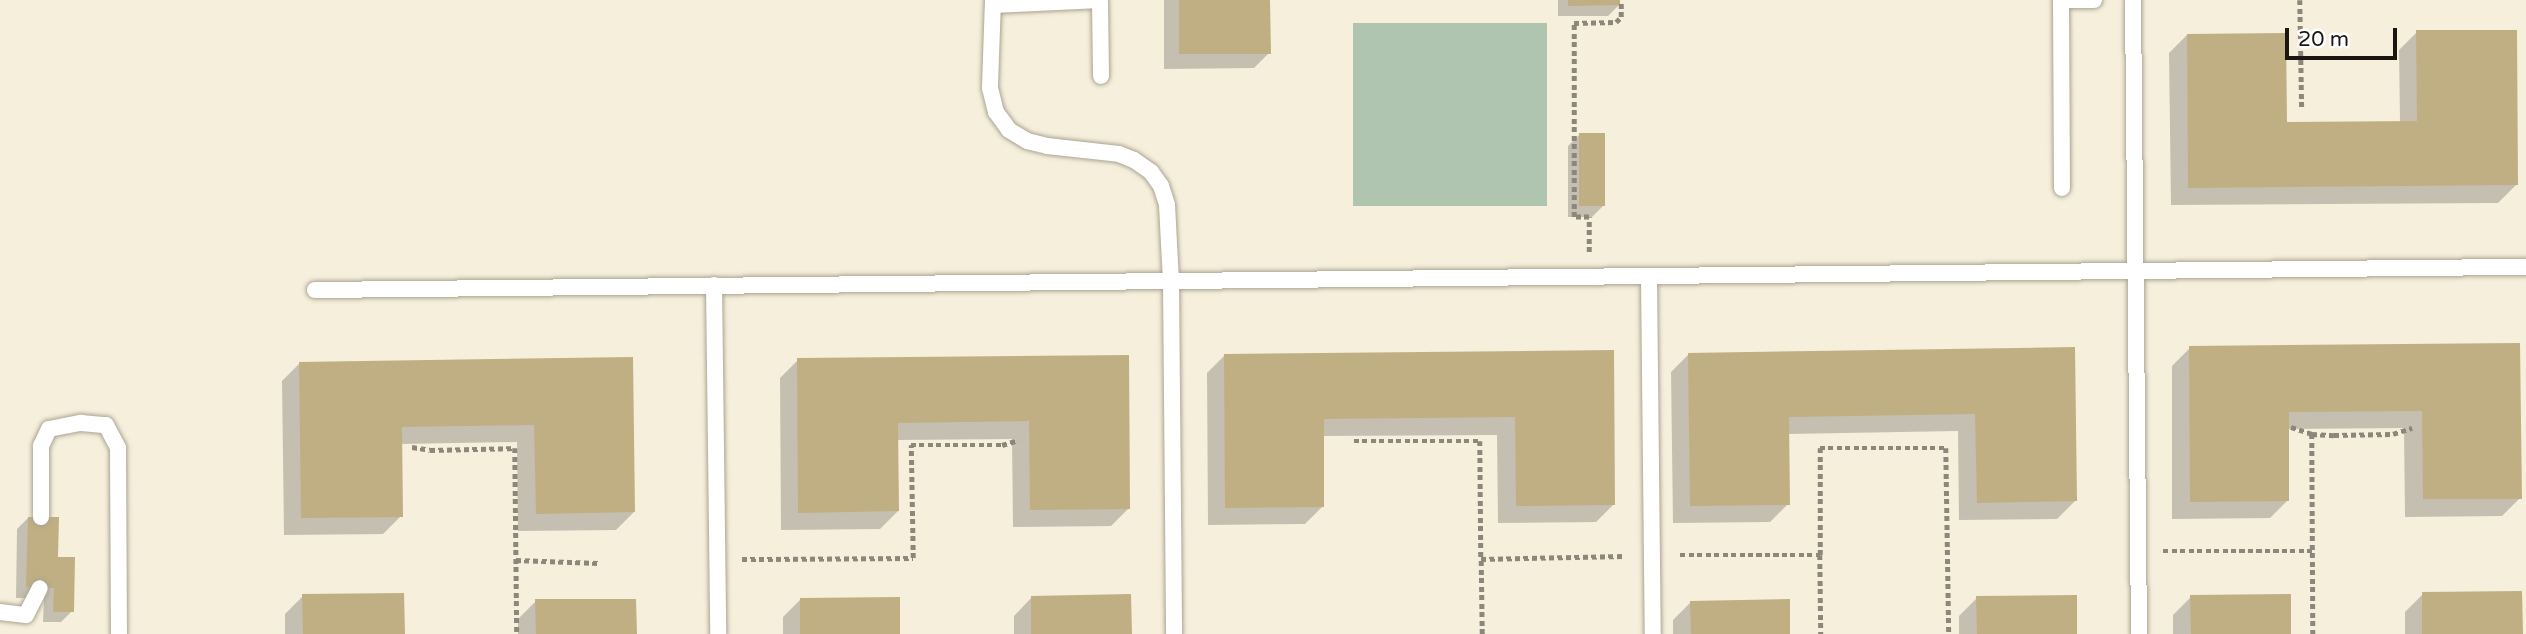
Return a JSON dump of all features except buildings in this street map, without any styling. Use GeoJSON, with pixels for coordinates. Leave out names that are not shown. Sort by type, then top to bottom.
{"type":"FeatureCollection","features":[{"type":"Feature","properties":{"kind":"lane"},"geometry":{"type":"LineString","coordinates":[[2062,188],[2061,0],[2094,0]]}},
{"type":"Feature","properties":{"kind":"lane"},"geometry":{"type":"LineString","coordinates":[[2133,0],[2139,634]]}},
{"type":"Feature","properties":{"kind":"lane"},"geometry":{"type":"LineString","coordinates":[[1101,76],[1100,1],[993,2],[990,88],[996,112],[1009,130],[1027,141],[1119,154],[1134,160],[1150,172],[1161,187],[1167,205],[1171,281],[1174,634]]}},
{"type":"Feature","properties":{"kind":"lane"},"geometry":{"type":"LineString","coordinates":[[315,290],[2526,267]]}},
{"type":"Feature","properties":{"kind":"lane"},"geometry":{"type":"LineString","coordinates":[[1649,276],[1653,634]]}},
{"type":"Feature","properties":{"kind":"lane"},"geometry":{"type":"LineString","coordinates":[[714,285],[718,634]]}},
{"type":"Feature","properties":{"kind":"lane"},"geometry":{"type":"LineString","coordinates":[[41,517],[41,446],[49,429],[80,423],[106,425],[118,448],[119,634]]}},
{"type":"Feature","properties":{"kind":"lane"},"geometry":{"type":"LineString","coordinates":[[0,612],[26,615],[40,588]]}},
{"type":"Feature","properties":{"kind":"path"},"geometry":{"type":"LineString","coordinates":[[1589,276],[1589,217],[1574,217],[1574,23],[1616,22],[1621,17],[1621,0]]}},
{"type":"Feature","properties":{"kind":"path"},"geometry":{"type":"LineString","coordinates":[[2300,0],[2302,110]]}},
{"type":"Feature","properties":{"kind":"path"},"geometry":{"type":"LineString","coordinates":[[2291,427],[2312,434],[2393,434],[2412,428]]}},
{"type":"Feature","properties":{"kind":"path"},"geometry":{"type":"LineString","coordinates":[[2312,434],[2313,634]]}},
{"type":"Feature","properties":{"kind":"path"},"geometry":{"type":"LineString","coordinates":[[717,559],[912,558],[911,445],[1002,445],[1018,440]]}},
{"type":"Feature","properties":{"kind":"path"},"geometry":{"type":"LineString","coordinates":[[1354,441],[1480,441],[1482,634]]}},
{"type":"Feature","properties":{"kind":"path"},"geometry":{"type":"LineString","coordinates":[[412,447],[430,450],[515,448],[516,634]]}},
{"type":"Feature","properties":{"kind":"path"},"geometry":{"type":"LineString","coordinates":[[1821,634],[1819,448],[1946,448],[1949,634]]}},
{"type":"Feature","properties":{"kind":"path"},"geometry":{"type":"LineString","coordinates":[[2138,551],[2312,551]]}},
{"type":"Feature","properties":{"kind":"path"},"geometry":{"type":"LineString","coordinates":[[1481,559],[1820,555]]}},
{"type":"Feature","properties":{"kind":"path"},"geometry":{"type":"LineString","coordinates":[[516,560],[598,562]]}},
{"type":"Feature","properties":{"kind":"green space"},"geometry":{"type":"Polygon","coordinates":[[[1353,23],[1547,23],[1547,206],[1353,206],[1353,23]]]}}]}
